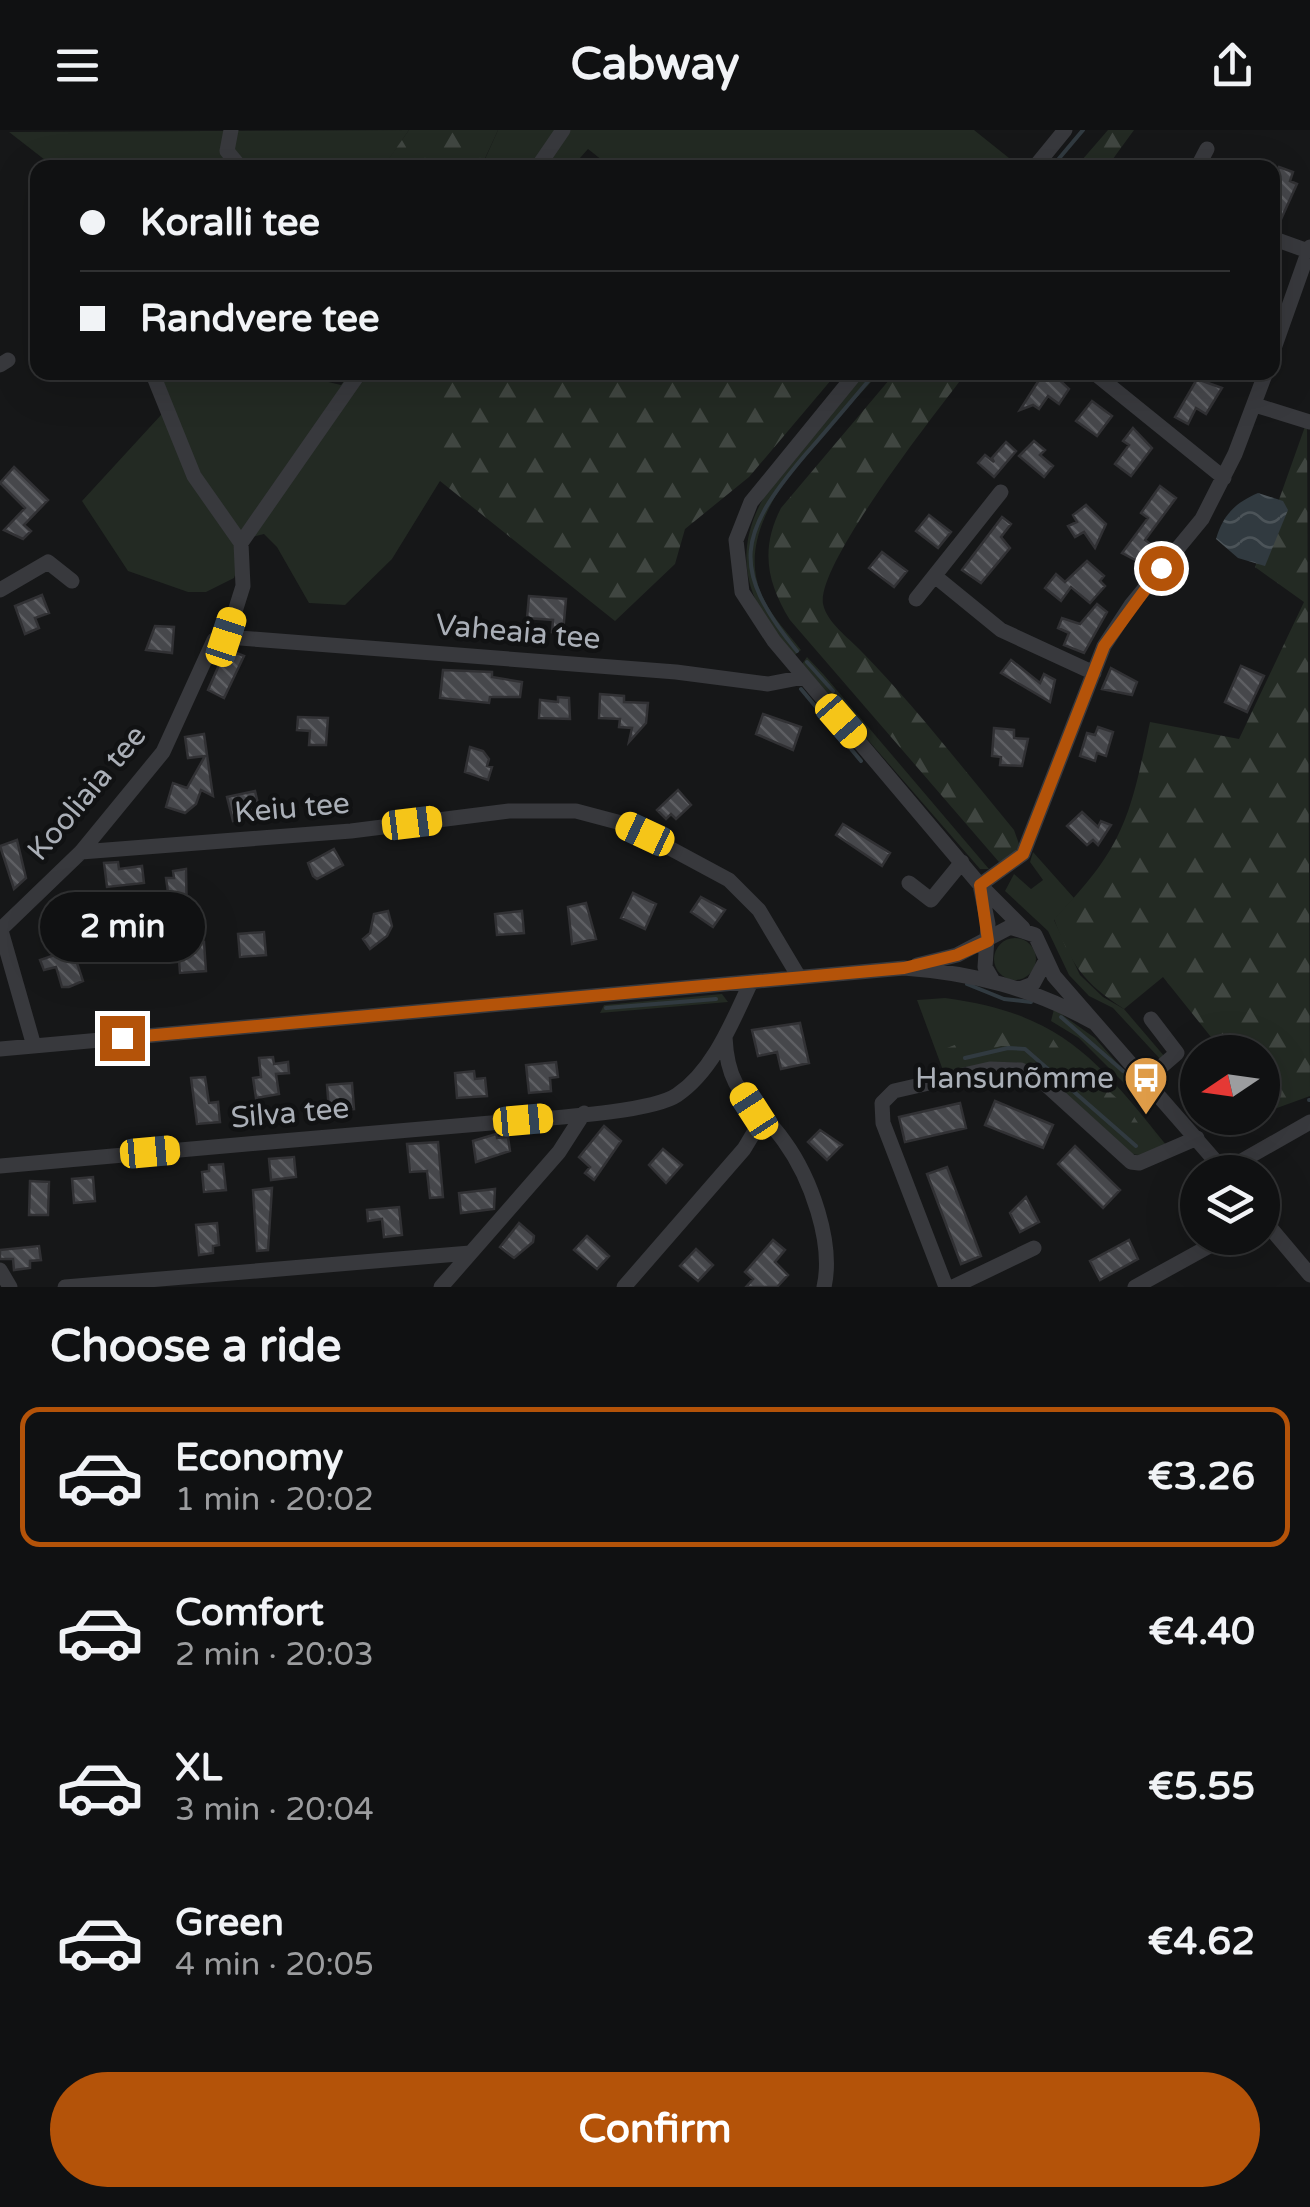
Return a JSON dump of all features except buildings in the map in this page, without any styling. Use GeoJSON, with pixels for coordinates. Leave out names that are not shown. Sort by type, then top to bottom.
{"type":"FeatureCollection","features":[{"type":"Feature","properties":{"kind":"street"},"geometry":{"type":"LineString","coordinates":[[231,130],[227,151],[234,160]]}},
{"type":"Feature","properties":{"kind":"street"},"geometry":{"type":"LineString","coordinates":[[542,160],[563,130]]}},
{"type":"Feature","properties":{"kind":"street"},"geometry":{"type":"LineString","coordinates":[[1041,160],[1066,130]]}},
{"type":"Feature","properties":{"kind":"street"},"geometry":{"type":"LineString","coordinates":[[1201,160],[1207,149]]}},
{"type":"Feature","properties":{"kind":"street"},"geometry":{"type":"LineString","coordinates":[[1280,240],[1309,249],[1280,331]]}},
{"type":"Feature","properties":{"kind":"street"},"geometry":{"type":"LineString","coordinates":[[155,380],[194,476],[241,544],[354,380]]}},
{"type":"Feature","properties":{"kind":"street"},"geometry":{"type":"LineString","coordinates":[[850,380],[750,502],[736,540],[742,592],[761,625],[792,663],[980,885],[1043,946],[1046,960],[1093,1022],[1210,1155]]}},
{"type":"Feature","properties":{"kind":"street"},"geometry":{"type":"LineString","coordinates":[[1103,380],[1224,478]]}},
{"type":"Feature","properties":{"kind":"street"},"geometry":{"type":"LineString","coordinates":[[980,885],[1023,854],[1113,631],[1202,519],[1224,478],[1263,380]]}},
{"type":"Feature","properties":{"kind":"street"},"geometry":{"type":"LineString","coordinates":[[1255,405],[1310,422]]}},
{"type":"Feature","properties":{"kind":"street"},"geometry":{"type":"LineString","coordinates":[[916,599],[1001,492]]}},
{"type":"Feature","properties":{"kind":"street","name":"Kooliaia tee"},"geometry":{"type":"LineString","coordinates":[[0,928],[82,852],[163,752],[214,640],[226,637],[243,586],[241,544]]}},
{"type":"Feature","properties":{"kind":"street"},"geometry":{"type":"LineString","coordinates":[[0,590],[48,562],[72,582]]}},
{"type":"Feature","properties":{"kind":"street"},"geometry":{"type":"LineString","coordinates":[[936,577],[1001,630],[1094,674]]}},
{"type":"Feature","properties":{"kind":"street","name":"Vaheaia tee"},"geometry":{"type":"LineString","coordinates":[[226,637],[676,672],[768,684],[804,677]]}},
{"type":"Feature","properties":{"kind":"street"},"geometry":{"type":"LineString","coordinates":[[792,663],[807,651]]}},
{"type":"Feature","properties":{"kind":"street","name":"Keiu tee"},"geometry":{"type":"LineString","coordinates":[[82,852],[351,831],[509,811],[576,811],[625,824],[730,880],[760,910],[798,977]]}},
{"type":"Feature","properties":{"kind":"street"},"geometry":{"type":"LineString","coordinates":[[910,883],[931,900],[962,862]]}},
{"type":"Feature","properties":{"kind":"street"},"geometry":{"type":"LineString","coordinates":[[980,885],[988,941],[985,967],[992,979]]}},
{"type":"Feature","properties":{"kind":"street"},"geometry":{"type":"LineString","coordinates":[[0,1049],[904,968],[957,955],[1010,927],[1024,928]]}},
{"type":"Feature","properties":{"kind":"street"},"geometry":{"type":"LineString","coordinates":[[0,928],[34,1046]]}},
{"type":"Feature","properties":{"kind":"street"},"geometry":{"type":"LineString","coordinates":[[1020,989],[1042,973],[1046,960]]}},
{"type":"Feature","properties":{"kind":"street"},"geometry":{"type":"LineString","coordinates":[[904,968],[992,979],[1054,1000],[1093,1022]]}},
{"type":"Feature","properties":{"kind":"street","name":"Silva tee"},"geometry":{"type":"LineString","coordinates":[[0,1166],[584,1113],[678,1094],[725,1036],[751,982]]}},
{"type":"Feature","properties":{"kind":"street"},"geometry":{"type":"LineString","coordinates":[[1147,1079],[1177,1053],[1151,1019]]}},
{"type":"Feature","properties":{"kind":"street"},"geometry":{"type":"LineString","coordinates":[[725,1036],[734,1080],[762,1119],[788,1146],[814,1205],[827,1255],[824,1287]]}},
{"type":"Feature","properties":{"kind":"street"},"geometry":{"type":"LineString","coordinates":[[1034,1248],[950,1287],[883,1123],[886,1096],[990,1069],[1011,1068],[1043,1082],[1131,1162],[1138,1164],[1197,1138]]}},
{"type":"Feature","properties":{"kind":"street"},"geometry":{"type":"LineString","coordinates":[[441,1287],[559,1152],[584,1113]]}},
{"type":"Feature","properties":{"kind":"street"},"geometry":{"type":"LineString","coordinates":[[624,1287],[744,1148],[762,1119]]}},
{"type":"Feature","properties":{"kind":"street"},"geometry":{"type":"LineString","coordinates":[[1255,1155],[1307,1127]]}},
{"type":"Feature","properties":{"kind":"street"},"geometry":{"type":"LineString","coordinates":[[1280,1239],[1310,1275]]}},
{"type":"Feature","properties":{"kind":"street"},"geometry":{"type":"LineString","coordinates":[[65,1287],[470,1254]]}},
{"type":"Feature","properties":{"kind":"street"},"geometry":{"type":"LineString","coordinates":[[1135,1287],[1193,1255]]}},
{"type":"Feature","properties":{"kind":"street"},"geometry":{"type":"LineString","coordinates":[[0,1270],[10,1287]]}},
{"type":"Feature","properties":{"kind":"green space"},"geometry":{"type":"Polygon","coordinates":[[[409,130],[388,160],[45,160],[9,132],[409,130]]]}},
{"type":"Feature","properties":{"kind":"green space"},"geometry":{"type":"Polygon","coordinates":[[[409,130],[498,130],[484,160],[388,160],[409,130]]]}},
{"type":"Feature","properties":{"kind":"green space"},"geometry":{"type":"Polygon","coordinates":[[[498,130],[974,130],[1012,160],[602,160],[588,149],[578,160],[485,160],[498,130]]]}},
{"type":"Feature","properties":{"kind":"green space"},"geometry":{"type":"Polygon","coordinates":[[[1108,130],[1134,130],[1112,160],[1082,160],[1108,130]]]}},
{"type":"Feature","properties":{"kind":"green space"},"geometry":{"type":"Polygon","coordinates":[[[163,380],[320,380],[341,385],[345,380],[440,380],[440,481],[392,559],[345,605],[309,603],[277,547],[264,534],[248,538],[234,578],[206,592],[188,592],[128,571],[82,501],[172,403],[163,380]]]}},
{"type":"Feature","properties":{"kind":"green space"},"geometry":{"type":"Polygon","coordinates":[[[440,380],[831,380],[749,477],[685,529],[675,564],[615,621],[440,481],[440,380]]]}},
{"type":"Feature","properties":{"kind":"green space"},"geometry":{"type":"Polygon","coordinates":[[[860,380],[873,380],[790,474],[759,533],[755,563],[761,593],[801,650],[795,655],[763,614],[748,576],[748,540],[760,505],[807,439],[860,380]]]}},
{"type":"Feature","properties":{"kind":"green space"},"geometry":{"type":"Polygon","coordinates":[[[889,380],[961,380],[858,523],[838,556],[826,584],[823,604],[834,624],[901,694],[1014,830],[1019,844],[1015,855],[999,862],[790,620],[776,593],[769,566],[770,538],[781,508],[889,380]]]}},
{"type":"Feature","properties":{"kind":"green space"},"geometry":{"type":"Polygon","coordinates":[[[1307,421],[1310,1096],[1280,1107],[1280,1035],[1209,1035],[1163,977],[1124,1009],[1080,971],[1054,919],[1096,871],[1121,830],[1150,722],[1239,739],[1304,602],[1255,567],[1307,421]]]}},
{"type":"Feature","properties":{"kind":"green space"},"geometry":{"type":"Polygon","coordinates":[[[807,657],[989,869],[980,869],[802,664],[807,657]]]}},
{"type":"Feature","properties":{"kind":"green space"},"geometry":{"type":"Polygon","coordinates":[[[1033,852],[1074,898],[1054,920],[1080,975],[1103,997],[1124,1009],[1165,1057],[1161,1060],[1113,1008],[1089,996],[1069,975],[1048,931],[1005,891],[1014,874],[1031,889],[1043,880],[1030,862],[1033,852]]]}},
{"type":"Feature","properties":{"kind":"green space"},"geometry":{"type":"Polygon","coordinates":[[[1015,938],[1030,944],[1036,959],[1030,974],[1015,980],[1000,974],[994,959],[1000,944],[1015,938]]]}},
{"type":"Feature","properties":{"kind":"green space"},"geometry":{"type":"Polygon","coordinates":[[[722,994],[728,1002],[600,1013],[604,1005],[722,994]]]}},
{"type":"Feature","properties":{"kind":"green space"},"geometry":{"type":"Polygon","coordinates":[[[945,998],[1019,1015],[1074,1045],[1120,1089],[1167,1146],[1144,1156],[1132,1154],[1021,1063],[995,1062],[944,1073],[917,1000],[945,998]]]}},
{"type":"Feature","properties":{"kind":"green space"},"geometry":{"type":"Polygon","coordinates":[[[1054,1009],[1095,1038],[1140,1089],[1134,1093],[1079,1038],[1051,1021],[1054,1009]]]}},
{"type":"Feature","properties":{"kind":"green space"},"geometry":{"type":"Polygon","coordinates":[[[1032,1025],[1051,1036],[1075,1073],[1102,1085],[1129,1109],[1153,1146],[1133,1143],[1026,1047],[1001,1046],[952,1059],[947,1048],[975,1037],[1032,1025]]]}},
{"type":"Feature","properties":{"kind":"water"},"geometry":{"type":"Polygon","coordinates":[[[1258,493],[1283,501],[1288,510],[1265,566],[1238,558],[1216,539],[1231,511],[1258,493]]]}},
{"type":"Feature","properties":{"kind":"waterway"},"geometry":{"type":"LineString","coordinates":[[1058,160],[1083,130]]}},
{"type":"Feature","properties":{"kind":"waterway"},"geometry":{"type":"LineString","coordinates":[[797,651],[775,622],[752,573],[756,529],[783,482],[869,380]]}},
{"type":"Feature","properties":{"kind":"waterway"},"geometry":{"type":"LineString","coordinates":[[807,662],[833,691]]}},
{"type":"Feature","properties":{"kind":"waterway"},"geometry":{"type":"LineString","coordinates":[[801,689],[861,761]]}},
{"type":"Feature","properties":{"kind":"waterway"},"geometry":{"type":"LineString","coordinates":[[967,984],[1004,999],[1031,1002]]}},
{"type":"Feature","properties":{"kind":"waterway"},"geometry":{"type":"LineString","coordinates":[[606,1008],[716,999]]}},
{"type":"Feature","properties":{"kind":"waterway"},"geometry":{"type":"LineString","coordinates":[[1061,1017],[1123,1071]]}},
{"type":"Feature","properties":{"kind":"waterway"},"geometry":{"type":"LineString","coordinates":[[965,1058],[1008,1048],[1025,1049],[1136,1146]]}},
{"type":"Feature","properties":{"kind":"place","name":"Hansunõmme"},"geometry":{"type":"Point","coordinates":[1146,1116]}},
{"type":"Feature","properties":{"kind":"route"},"geometry":{"type":"LineString","coordinates":[[122,1038],[904,968],[957,955],[988,941],[980,885],[1006,870],[1023,854],[1104,646],[1161,568]]}}]}
